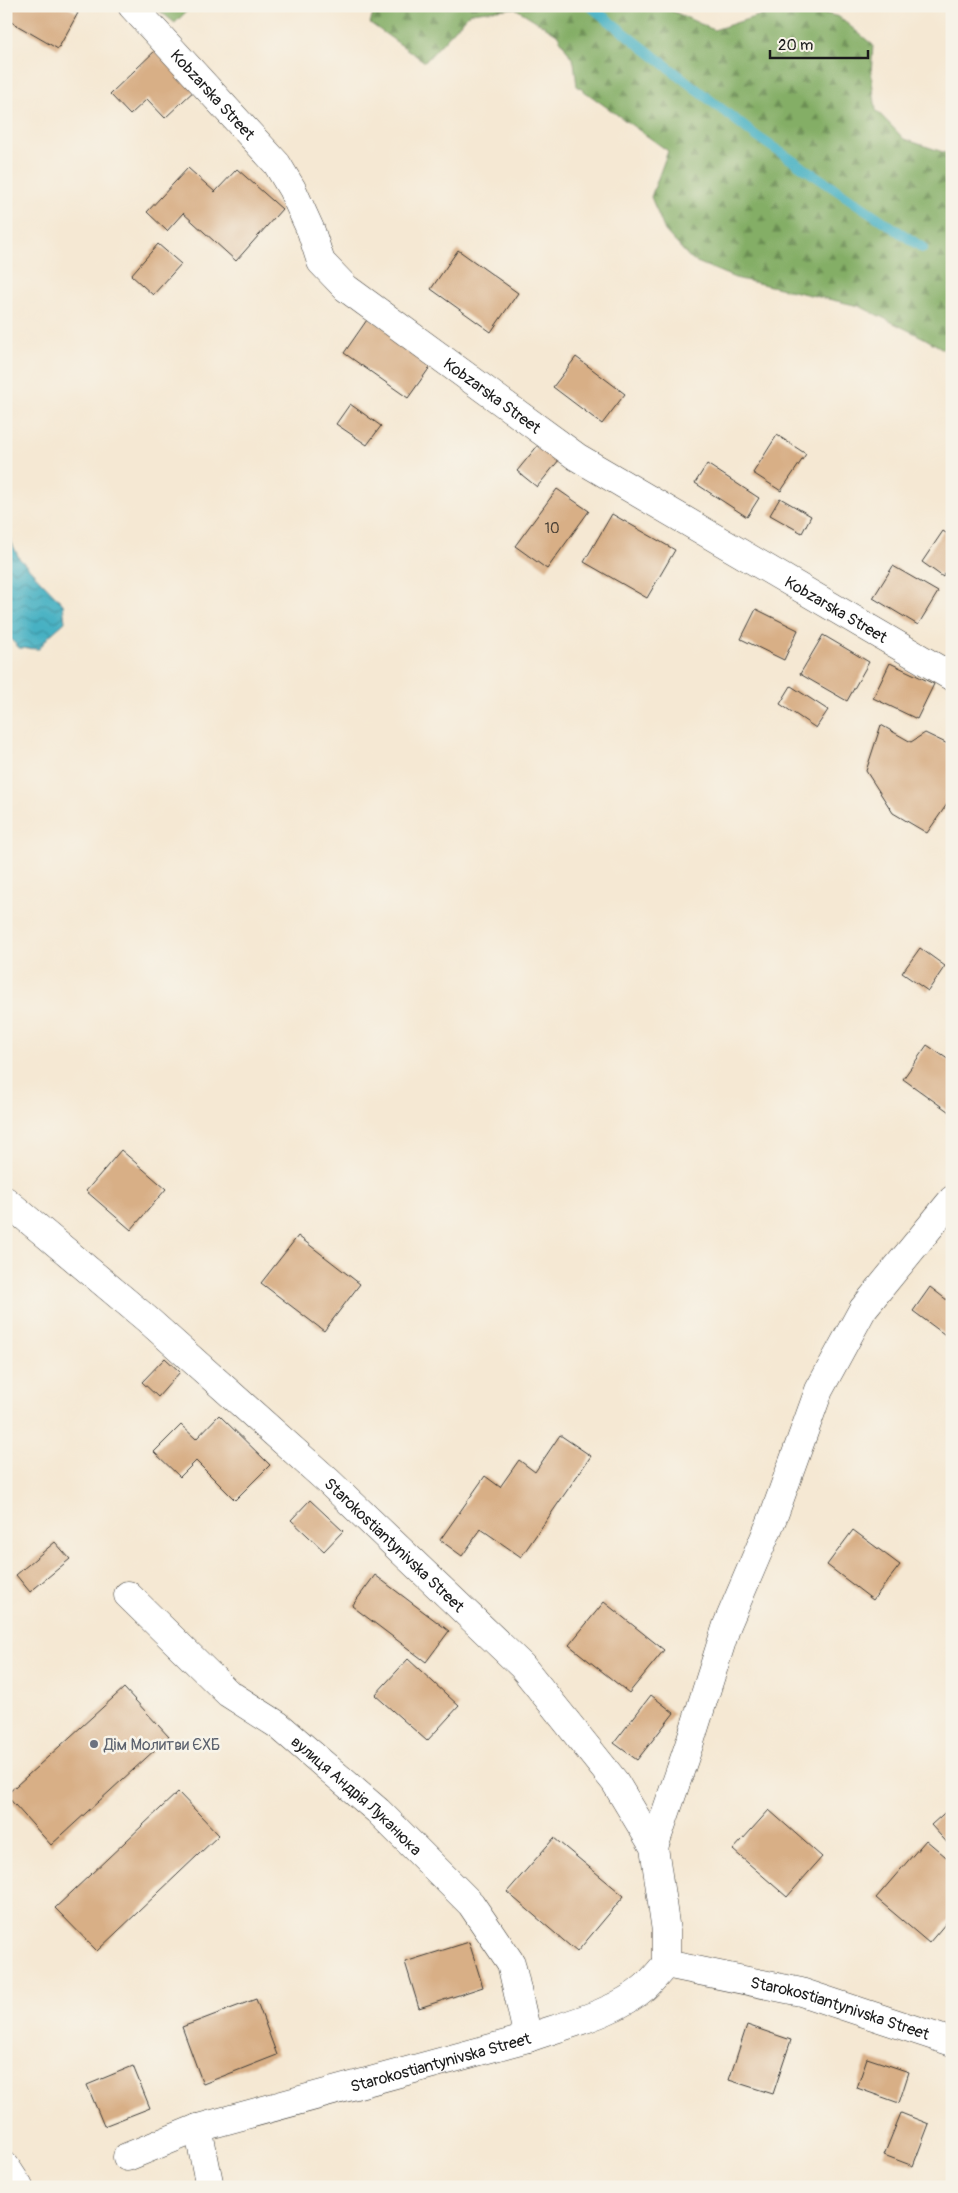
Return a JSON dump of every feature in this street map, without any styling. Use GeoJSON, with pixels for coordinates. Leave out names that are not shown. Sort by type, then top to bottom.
{"type":"FeatureCollection","features":[{"type":"Feature","properties":{"kind":"street","name":"Kobzarska Street"},"geometry":{"type":"LineString","coordinates":[[132,6],[277,164],[292,189],[311,231],[321,262],[346,288],[577,457],[952,677]]}},
{"type":"Feature","properties":{"kind":"street"},"geometry":{"type":"LineString","coordinates":[[654,1847],[727,1625],[774,1515],[819,1390],[863,1309],[952,1200]]}},
{"type":"Feature","properties":{"kind":"street","name":"Starokostiantynivska Street"},"geometry":{"type":"LineString","coordinates":[[6,1201],[148,1320],[328,1481],[522,1666],[615,1782],[654,1847],[666,1932],[666,1964],[645,1987],[620,2004],[528,2038],[198,2128],[127,2157]]}},
{"type":"Feature","properties":{"kind":"street","name":"вулиця Андрія Луканюка"},"geometry":{"type":"LineString","coordinates":[[128,1595],[228,1693],[278,1725],[378,1811],[471,1904],[511,1963],[528,2038]]}},
{"type":"Feature","properties":{"kind":"street","name":"Starokostiantynivska Street"},"geometry":{"type":"LineString","coordinates":[[666,1964],[801,1992],[952,2042]]}},
{"type":"Feature","properties":{"kind":"street"},"geometry":{"type":"LineString","coordinates":[[198,2128],[210,2187]]}},
{"type":"Feature","properties":{"kind":"street"},"geometry":{"type":"LineString","coordinates":[[6,2167],[19,2187]]}},
{"type":"Feature","properties":{"kind":"green space"},"geometry":{"type":"Polygon","coordinates":[[[153,6],[192,6],[175,23],[153,6]]]}},
{"type":"Feature","properties":{"kind":"green space"},"geometry":{"type":"Polygon","coordinates":[[[376,6],[667,6],[670,10],[714,30],[797,6],[839,17],[873,45],[871,74],[876,110],[904,139],[952,155],[952,354],[859,306],[735,278],[692,260],[665,231],[651,197],[668,151],[577,86],[574,62],[557,34],[515,8],[470,13],[425,62],[370,23],[376,6]]]}},
{"type":"Feature","properties":{"kind":"water"},"geometry":{"type":"Polygon","coordinates":[[[6,531],[19,558],[63,604],[65,622],[49,636],[39,649],[19,648],[6,634],[6,531]]]}},
{"type":"Feature","properties":{"kind":"building"},"geometry":{"type":"Polygon","coordinates":[[[6,6],[65,6],[78,13],[58,49],[6,19],[6,6]]]}},
{"type":"Feature","properties":{"kind":"building"},"geometry":{"type":"Polygon","coordinates":[[[159,47],[198,87],[165,118],[147,99],[130,115],[110,94],[159,47]]]}},
{"type":"Feature","properties":{"kind":"building"},"geometry":{"type":"Polygon","coordinates":[[[188,168],[215,192],[237,169],[282,209],[236,261],[183,213],[167,231],[147,212],[188,168]]]}},
{"type":"Feature","properties":{"kind":"building"},"geometry":{"type":"Polygon","coordinates":[[[158,244],[181,264],[153,295],[131,275],[158,244]]]}},
{"type":"Feature","properties":{"kind":"building"},"geometry":{"type":"Polygon","coordinates":[[[458,250],[518,293],[491,332],[431,289],[458,250]]]}},
{"type":"Feature","properties":{"kind":"building"},"geometry":{"type":"Polygon","coordinates":[[[369,317],[433,363],[408,398],[344,353],[369,317]]]}},
{"type":"Feature","properties":{"kind":"building"},"geometry":{"type":"Polygon","coordinates":[[[576,357],[625,394],[602,424],[553,387],[576,357]]]}},
{"type":"Feature","properties":{"kind":"building"},"geometry":{"type":"Polygon","coordinates":[[[350,404],[381,426],[367,445],[336,424],[350,404]]]}},
{"type":"Feature","properties":{"kind":"building"},"geometry":{"type":"Polygon","coordinates":[[[777,435],[806,454],[781,491],[753,473],[777,435]]]}},
{"type":"Feature","properties":{"kind":"building"},"geometry":{"type":"Polygon","coordinates":[[[539,444],[559,460],[537,487],[517,471],[539,444]]]}},
{"type":"Feature","properties":{"kind":"building"},"geometry":{"type":"Polygon","coordinates":[[[707,464],[759,498],[747,517],[695,483],[707,464]]]}},
{"type":"Feature","properties":{"kind":"building"},"geometry":{"type":"Polygon","coordinates":[[[557,489],[589,511],[547,569],[515,546],[557,489]]]}},
{"type":"Feature","properties":{"kind":"building"},"geometry":{"type":"Polygon","coordinates":[[[780,498],[811,516],[802,533],[770,515],[780,498]]]}},
{"type":"Feature","properties":{"kind":"building"},"geometry":{"type":"Polygon","coordinates":[[[612,514],[675,550],[647,598],[584,562],[612,514]]]}},
{"type":"Feature","properties":{"kind":"building"},"geometry":{"type":"Polygon","coordinates":[[[943,531],[952,537],[952,563],[943,577],[922,562],[943,531]]]}},
{"type":"Feature","properties":{"kind":"building"},"geometry":{"type":"Polygon","coordinates":[[[893,566],[938,592],[918,625],[873,598],[893,566]]]}},
{"type":"Feature","properties":{"kind":"building"},"geometry":{"type":"Polygon","coordinates":[[[756,609],[798,630],[784,660],[741,639],[756,609]]]}},
{"type":"Feature","properties":{"kind":"building"},"geometry":{"type":"Polygon","coordinates":[[[823,635],[869,662],[847,701],[800,674],[823,635]]]}},
{"type":"Feature","properties":{"kind":"building"},"geometry":{"type":"Polygon","coordinates":[[[890,663],[934,684],[917,719],[873,698],[890,663]]]}},
{"type":"Feature","properties":{"kind":"building"},"geometry":{"type":"Polygon","coordinates":[[[791,686],[828,710],[816,728],[780,704],[791,686]]]}},
{"type":"Feature","properties":{"kind":"building"},"geometry":{"type":"Polygon","coordinates":[[[881,725],[911,742],[925,733],[952,746],[952,797],[927,833],[893,813],[866,771],[881,725]]]}},
{"type":"Feature","properties":{"kind":"building"},"geometry":{"type":"Polygon","coordinates":[[[920,948],[945,966],[928,991],[902,973],[920,948]]]}},
{"type":"Feature","properties":{"kind":"building"},"geometry":{"type":"Polygon","coordinates":[[[927,1045],[952,1062],[952,1114],[903,1079],[927,1045]]]}},
{"type":"Feature","properties":{"kind":"building"},"geometry":{"type":"Polygon","coordinates":[[[121,1150],[166,1189],[131,1230],[86,1191],[121,1150]]]}},
{"type":"Feature","properties":{"kind":"building"},"geometry":{"type":"Polygon","coordinates":[[[298,1236],[360,1284],[324,1331],[261,1283],[298,1236]]]}},
{"type":"Feature","properties":{"kind":"building"},"geometry":{"type":"Polygon","coordinates":[[[930,1287],[952,1304],[952,1340],[913,1311],[930,1287]]]}},
{"type":"Feature","properties":{"kind":"building"},"geometry":{"type":"Polygon","coordinates":[[[165,1358],[180,1372],[158,1397],[142,1382],[165,1358]]]}},
{"type":"Feature","properties":{"kind":"building"},"geometry":{"type":"Polygon","coordinates":[[[219,1415],[270,1465],[235,1500],[196,1461],[180,1477],[154,1452],[181,1425],[196,1439],[219,1415]]]}},
{"type":"Feature","properties":{"kind":"building"},"geometry":{"type":"Polygon","coordinates":[[[560,1435],[591,1456],[521,1557],[481,1529],[462,1556],[440,1540],[485,1476],[500,1487],[519,1460],[535,1472],[560,1435]]]}},
{"type":"Feature","properties":{"kind":"building"},"geometry":{"type":"Polygon","coordinates":[[[310,1500],[343,1531],[324,1551],[291,1520],[310,1500]]]}},
{"type":"Feature","properties":{"kind":"building"},"geometry":{"type":"Polygon","coordinates":[[[853,1530],[900,1565],[873,1600],[827,1565],[853,1530]]]}},
{"type":"Feature","properties":{"kind":"building"},"geometry":{"type":"Polygon","coordinates":[[[55,1542],[70,1559],[30,1592],[16,1575],[55,1542]]]}},
{"type":"Feature","properties":{"kind":"building"},"geometry":{"type":"Polygon","coordinates":[[[375,1575],[449,1631],[426,1662],[352,1606],[375,1575]]]}},
{"type":"Feature","properties":{"kind":"building"},"geometry":{"type":"Polygon","coordinates":[[[604,1602],[664,1650],[629,1693],[569,1645],[604,1602]]]}},
{"type":"Feature","properties":{"kind":"building"},"geometry":{"type":"Polygon","coordinates":[[[408,1659],[459,1706],[427,1741],[375,1695],[408,1659]]]}},
{"type":"Feature","properties":{"kind":"building"},"geometry":{"type":"Polygon","coordinates":[[[124,1688],[169,1737],[51,1845],[6,1795],[124,1688]]]}},
{"type":"Feature","properties":{"kind":"building"},"geometry":{"type":"Polygon","coordinates":[[[651,1695],[674,1713],[637,1760],[614,1743],[651,1695]]]}},
{"type":"Feature","properties":{"kind":"building"},"geometry":{"type":"Polygon","coordinates":[[[178,1792],[219,1835],[97,1951],[55,1908],[178,1792]]]}},
{"type":"Feature","properties":{"kind":"building"},"geometry":{"type":"Polygon","coordinates":[[[952,1806],[952,1848],[931,1825],[952,1806]]]}},
{"type":"Feature","properties":{"kind":"building"},"geometry":{"type":"Polygon","coordinates":[[[769,1810],[822,1857],[787,1897],[733,1850],[769,1810]]]}},
{"type":"Feature","properties":{"kind":"building"},"geometry":{"type":"Polygon","coordinates":[[[554,1838],[624,1896],[577,1952],[507,1892],[554,1838]]]}},
{"type":"Feature","properties":{"kind":"building"},"geometry":{"type":"Polygon","coordinates":[[[926,1840],[952,1862],[952,1916],[929,1943],[876,1898],[926,1840]]]}},
{"type":"Feature","properties":{"kind":"building"},"geometry":{"type":"Polygon","coordinates":[[[469,1942],[483,1987],[419,2008],[405,1962],[469,1942]]]}},
{"type":"Feature","properties":{"kind":"building"},"geometry":{"type":"Polygon","coordinates":[[[256,1999],[277,2055],[203,2084],[182,2027],[256,1999]]]}},
{"type":"Feature","properties":{"kind":"building"},"geometry":{"type":"Polygon","coordinates":[[[747,2025],[791,2040],[773,2094],[729,2080],[747,2025]]]}},
{"type":"Feature","properties":{"kind":"building"},"geometry":{"type":"Polygon","coordinates":[[[867,2058],[909,2072],[899,2103],[857,2088],[867,2058]]]}},
{"type":"Feature","properties":{"kind":"building"},"geometry":{"type":"Polygon","coordinates":[[[133,2066],[150,2108],[104,2126],[87,2085],[133,2066]]]}},
{"type":"Feature","properties":{"kind":"building"},"geometry":{"type":"Polygon","coordinates":[[[901,2113],[929,2124],[913,2166],[884,2155],[901,2113]]]}},
{"type":"Feature","properties":{"kind":"waterway"},"geometry":{"type":"LineString","coordinates":[[590,6],[756,136],[923,248]]}},
{"type":"Feature","properties":{"kind":"place","name":"Дім Молитви ЄХБ"},"geometry":{"type":"Point","coordinates":[94,1744]}}]}
